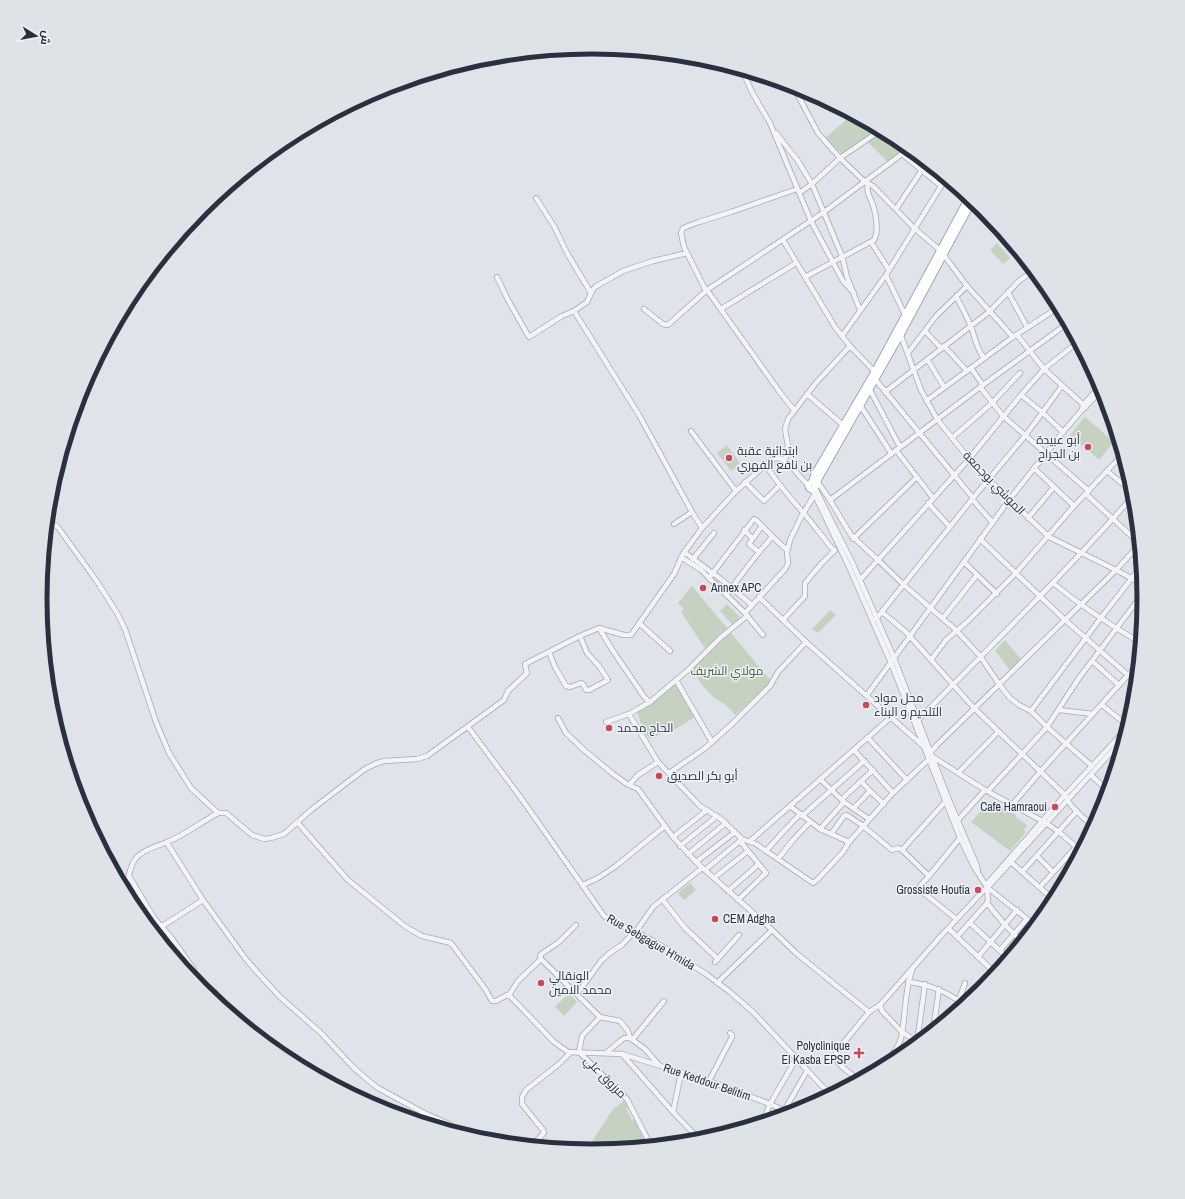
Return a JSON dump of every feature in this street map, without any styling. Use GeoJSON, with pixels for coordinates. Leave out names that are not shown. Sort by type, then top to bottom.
{"type":"FeatureCollection","features":[{"type":"Feature","properties":{"kind":"main road"},"geometry":{"type":"LineString","coordinates":[[814,486],[860,405],[942,253],[966,203]]}},
{"type":"Feature","properties":{"kind":"main road"},"geometry":{"type":"LineString","coordinates":[[899,333],[905,315],[970,206]]}},
{"type":"Feature","properties":{"kind":"main road"},"geometry":{"type":"LineString","coordinates":[[814,486],[814,475],[843,425],[876,374]]}},
{"type":"Feature","properties":{"kind":"street"},"geometry":{"type":"LineString","coordinates":[[745,76],[772,129],[811,221],[843,281],[854,293]]}},
{"type":"Feature","properties":{"kind":"street"},"geometry":{"type":"LineString","coordinates":[[798,95],[818,133],[840,158],[866,183],[880,193],[914,228],[942,253],[989,312],[1030,351],[1044,369],[1083,408]]}},
{"type":"Feature","properties":{"kind":"street"},"geometry":{"type":"LineString","coordinates":[[772,129],[792,152],[812,184],[842,256],[847,277],[860,310]]}},
{"type":"Feature","properties":{"kind":"street"},"geometry":{"type":"LineString","coordinates":[[794,410],[707,290],[687,254],[681,233],[685,227],[798,191],[812,184],[840,158],[876,134]]}},
{"type":"Feature","properties":{"kind":"street"},"geometry":{"type":"LineString","coordinates":[[644,309],[663,324],[667,325],[707,290],[866,183],[904,152]]}},
{"type":"Feature","properties":{"kind":"street"},"geometry":{"type":"LineString","coordinates":[[902,154],[941,186]]}},
{"type":"Feature","properties":{"kind":"street"},"geometry":{"type":"LineString","coordinates":[[896,209],[922,170]]}},
{"type":"Feature","properties":{"kind":"street"},"geometry":{"type":"LineString","coordinates":[[842,336],[888,272],[943,182]]}},
{"type":"Feature","properties":{"kind":"street"},"geometry":{"type":"LineString","coordinates":[[805,277],[842,256],[871,242],[876,237],[874,209],[866,183]]}},
{"type":"Feature","properties":{"kind":"street"},"geometry":{"type":"LineString","coordinates":[[536,198],[554,226],[591,293]]}},
{"type":"Feature","properties":{"kind":"street"},"geometry":{"type":"LineString","coordinates":[[783,240],[842,336],[876,374],[885,392],[954,474],[972,499],[993,522]]}},
{"type":"Feature","properties":{"kind":"street"},"geometry":{"type":"LineString","coordinates":[[871,242],[888,272],[905,315]]}},
{"type":"Feature","properties":{"kind":"street"},"geometry":{"type":"LineString","coordinates":[[497,277],[529,337],[587,302],[590,299],[591,293],[595,287],[623,271],[653,261],[687,254]]}},
{"type":"Feature","properties":{"kind":"street"},"geometry":{"type":"LineString","coordinates":[[722,309],[796,263]]}},
{"type":"Feature","properties":{"kind":"street"},"geometry":{"type":"LineString","coordinates":[[885,392],[989,312],[1020,280],[1030,274]]}},
{"type":"Feature","properties":{"kind":"street"},"geometry":{"type":"LineString","coordinates":[[908,352],[936,316],[967,286]]}},
{"type":"Feature","properties":{"kind":"street"},"geometry":{"type":"LineString","coordinates":[[1008,292],[1027,327]]}},
{"type":"Feature","properties":{"kind":"street"},"geometry":{"type":"LineString","coordinates":[[956,296],[971,326],[977,348],[984,358]]}},
{"type":"Feature","properties":{"kind":"street"},"geometry":{"type":"LineString","coordinates":[[926,400],[1027,327],[1054,310]]}},
{"type":"Feature","properties":{"kind":"street"},"geometry":{"type":"LineString","coordinates":[[574,311],[639,415],[702,528]]}},
{"type":"Feature","properties":{"kind":"street"},"geometry":{"type":"LineString","coordinates":[[830,500],[891,453],[1064,326]]}},
{"type":"Feature","properties":{"kind":"street"},"geometry":{"type":"LineString","coordinates":[[925,331],[969,369],[992,402],[1004,416],[1046,453],[1134,537]]}},
{"type":"Feature","properties":{"kind":"street","name":"الموشي بوجمعة"},"geometry":{"type":"LineString","coordinates":[[899,333],[908,352],[913,369],[926,400],[937,419],[988,480],[1049,537],[1137,581]]}},
{"type":"Feature","properties":{"kind":"street"},"geometry":{"type":"LineString","coordinates":[[860,580],[969,459],[1044,369],[1075,345]]}},
{"type":"Feature","properties":{"kind":"street"},"geometry":{"type":"LineString","coordinates":[[785,460],[788,442],[786,426],[788,419],[807,394],[850,346]]}},
{"type":"Feature","properties":{"kind":"street"},"geometry":{"type":"LineString","coordinates":[[927,359],[944,387]]}},
{"type":"Feature","properties":{"kind":"street"},"geometry":{"type":"LineString","coordinates":[[952,438],[992,402],[1020,373]]}},
{"type":"Feature","properties":{"kind":"street"},"geometry":{"type":"LineString","coordinates":[[876,619],[972,499],[1025,436],[1062,386]]}},
{"type":"Feature","properties":{"kind":"street"},"geometry":{"type":"LineString","coordinates":[[869,388],[898,448],[933,498]]}},
{"type":"Feature","properties":{"kind":"street"},"geometry":{"type":"LineString","coordinates":[[867,695],[1009,500],[1096,391]]}},
{"type":"Feature","properties":{"kind":"street"},"geometry":{"type":"LineString","coordinates":[[807,394],[843,425]]}},
{"type":"Feature","properties":{"kind":"street"},"geometry":{"type":"LineString","coordinates":[[1083,408],[1097,394]]}},
{"type":"Feature","properties":{"kind":"street"},"geometry":{"type":"LineString","coordinates":[[1021,395],[1042,412],[1062,432]]}},
{"type":"Feature","properties":{"kind":"street"},"geometry":{"type":"LineString","coordinates":[[860,405],[891,453]]}},
{"type":"Feature","properties":{"kind":"street"},"geometry":{"type":"LineString","coordinates":[[691,431],[736,491]]}},
{"type":"Feature","properties":{"kind":"street"},"geometry":{"type":"LineString","coordinates":[[127,883],[132,862],[138,856],[152,847],[167,843],[218,813],[226,813],[252,835],[264,839],[284,834],[311,810],[365,769],[384,761],[423,758],[468,727],[504,700],[508,691],[527,673],[525,664],[599,628],[629,635],[632,633],[674,574],[683,554],[702,528],[745,482],[764,464],[776,457],[785,460],[802,480],[814,486],[830,500],[853,539],[957,631],[980,656],[998,684],[1013,700],[1031,711],[1092,766]]}},
{"type":"Feature","properties":{"kind":"street"},"geometry":{"type":"LineString","coordinates":[[931,660],[946,640],[997,594],[1049,537],[1074,506],[1119,458]]}},
{"type":"Feature","properties":{"kind":"street"},"geometry":{"type":"LineString","coordinates":[[764,464],[780,486],[834,551]]}},
{"type":"Feature","properties":{"kind":"street"},"geometry":{"type":"LineString","coordinates":[[1034,468],[1074,506]]}},
{"type":"Feature","properties":{"kind":"street"},"geometry":{"type":"LineString","coordinates":[[1107,470],[1126,487]]}},
{"type":"Feature","properties":{"kind":"street"},"geometry":{"type":"LineString","coordinates":[[853,539],[917,477]]}},
{"type":"Feature","properties":{"kind":"street"},"geometry":{"type":"LineString","coordinates":[[745,482],[764,501],[780,486]]}},
{"type":"Feature","properties":{"kind":"street"},"geometry":{"type":"LineString","coordinates":[[606,722],[629,714],[650,702],[687,671],[746,614],[752,605],[786,568],[788,563],[787,550],[790,540],[814,486]]}},
{"type":"Feature","properties":{"kind":"street"},"geometry":{"type":"LineString","coordinates":[[814,486],[839,545],[860,580],[892,661]]}},
{"type":"Feature","properties":{"kind":"street"},"geometry":{"type":"LineString","coordinates":[[814,486],[851,565],[931,752],[931,758],[945,802],[960,838],[974,867],[986,886],[987,903],[957,937]]}},
{"type":"Feature","properties":{"kind":"street"},"geometry":{"type":"LineString","coordinates":[[1028,518],[1054,487]]}},
{"type":"Feature","properties":{"kind":"street"},"geometry":{"type":"LineString","coordinates":[[917,721],[1040,597],[1129,500]]}},
{"type":"Feature","properties":{"kind":"street"},"geometry":{"type":"LineString","coordinates":[[928,503],[950,527]]}},
{"type":"Feature","properties":{"kind":"street"},"geometry":{"type":"LineString","coordinates":[[674,524],[692,512]]}},
{"type":"Feature","properties":{"kind":"street"},"geometry":{"type":"LineString","coordinates":[[709,578],[744,530],[754,519],[756,519],[772,537],[787,550]]}},
{"type":"Feature","properties":{"kind":"street"},"geometry":{"type":"LineString","coordinates":[[52,524],[57,526],[96,580],[106,598],[117,613],[128,636],[156,722],[169,753],[191,788],[218,813]]}},
{"type":"Feature","properties":{"kind":"street"},"geometry":{"type":"LineString","coordinates":[[759,552],[748,544],[762,526]]}},
{"type":"Feature","properties":{"kind":"street"},"geometry":{"type":"LineString","coordinates":[[744,530],[752,538]]}},
{"type":"Feature","properties":{"kind":"street"},"geometry":{"type":"LineString","coordinates":[[693,559],[714,533]]}},
{"type":"Feature","properties":{"kind":"street"},"geometry":{"type":"LineString","coordinates":[[726,595],[772,537]]}},
{"type":"Feature","properties":{"kind":"street"},"geometry":{"type":"LineString","coordinates":[[980,540],[1064,619],[1132,678]]}},
{"type":"Feature","properties":{"kind":"street"},"geometry":{"type":"LineString","coordinates":[[783,620],[805,596],[805,584],[839,545]]}},
{"type":"Feature","properties":{"kind":"street"},"geometry":{"type":"LineString","coordinates":[[931,752],[1064,619],[1116,570],[1135,548]]}},
{"type":"Feature","properties":{"kind":"street"},"geometry":{"type":"LineString","coordinates":[[683,554],[712,572],[752,605]]}},
{"type":"Feature","properties":{"kind":"street"},"geometry":{"type":"LineString","coordinates":[[683,554],[746,614],[763,635]]}},
{"type":"Feature","properties":{"kind":"street"},"geometry":{"type":"LineString","coordinates":[[964,562],[997,594]]}},
{"type":"Feature","properties":{"kind":"street"},"geometry":{"type":"LineString","coordinates":[[1031,711],[1137,571]]}},
{"type":"Feature","properties":{"kind":"street"},"geometry":{"type":"LineString","coordinates":[[943,618],[977,575]]}},
{"type":"Feature","properties":{"kind":"street"},"geometry":{"type":"LineString","coordinates":[[1053,583],[1100,619],[1136,640]]}},
{"type":"Feature","properties":{"kind":"street"},"geometry":{"type":"LineString","coordinates":[[759,597],[806,642],[867,695],[890,718],[924,746]]}},
{"type":"Feature","properties":{"kind":"street"},"geometry":{"type":"LineString","coordinates":[[958,820],[1022,755],[1047,727],[1079,678],[1138,600]]}},
{"type":"Feature","properties":{"kind":"street"},"geometry":{"type":"LineString","coordinates":[[882,612],[906,632],[974,708],[1065,795],[1067,800],[1090,823]]}},
{"type":"Feature","properties":{"kind":"street"},"geometry":{"type":"LineString","coordinates":[[639,623],[670,651]]}},
{"type":"Feature","properties":{"kind":"street"},"geometry":{"type":"LineString","coordinates":[[599,628],[645,698],[650,702]]}},
{"type":"Feature","properties":{"kind":"street"},"geometry":{"type":"LineString","coordinates":[[549,652],[561,679],[567,687],[581,683],[586,690],[589,690],[608,680],[599,666],[587,653],[580,636]]}},
{"type":"Feature","properties":{"kind":"street"},"geometry":{"type":"LineString","coordinates":[[669,774],[712,742],[770,686],[778,672],[806,642]]}},
{"type":"Feature","properties":{"kind":"street"},"geometry":{"type":"LineString","coordinates":[[1092,661],[1119,685]]}},
{"type":"Feature","properties":{"kind":"street"},"geometry":{"type":"LineString","coordinates":[[1012,805],[1133,669]]}},
{"type":"Feature","properties":{"kind":"street"},"geometry":{"type":"LineString","coordinates":[[676,680],[712,742]]}},
{"type":"Feature","properties":{"kind":"street"},"geometry":{"type":"LineString","coordinates":[[1102,704],[1124,722]]}},
{"type":"Feature","properties":{"kind":"street"},"geometry":{"type":"LineString","coordinates":[[1059,710],[1093,714]]}},
{"type":"Feature","properties":{"kind":"street"},"geometry":{"type":"LineString","coordinates":[[629,714],[658,762],[700,806],[717,816],[735,832],[766,873],[738,900]]}},
{"type":"Feature","properties":{"kind":"street"},"geometry":{"type":"LineString","coordinates":[[558,718],[566,733],[579,745],[629,786],[638,789],[680,846],[696,862],[796,953],[869,1012]]}},
{"type":"Feature","properties":{"kind":"street"},"geometry":{"type":"LineString","coordinates":[[750,841],[890,718]]}},
{"type":"Feature","properties":{"kind":"street"},"geometry":{"type":"LineString","coordinates":[[917,721],[924,746],[931,758],[958,820],[977,866],[978,872]]}},
{"type":"Feature","properties":{"kind":"street","name":"Rue Sebgague H'mida"},"geometry":{"type":"LineString","coordinates":[[468,727],[607,918],[652,940],[740,1000],[828,1091]]}},
{"type":"Feature","properties":{"kind":"street"},"geometry":{"type":"LineString","coordinates":[[959,772],[998,732]]}},
{"type":"Feature","properties":{"kind":"street"},"geometry":{"type":"LineString","coordinates":[[986,886],[1011,862],[1065,795],[1121,734]]}},
{"type":"Feature","properties":{"kind":"street"},"geometry":{"type":"LineString","coordinates":[[868,738],[907,780]]}},
{"type":"Feature","properties":{"kind":"street"},"geometry":{"type":"LineString","coordinates":[[940,937],[955,918],[1118,745]]}},
{"type":"Feature","properties":{"kind":"street"},"geometry":{"type":"LineString","coordinates":[[854,750],[894,793]]}},
{"type":"Feature","properties":{"kind":"street"},"geometry":{"type":"LineString","coordinates":[[931,758],[959,772],[987,791],[1044,822],[1059,832],[1076,847],[1040,887]]}},
{"type":"Feature","properties":{"kind":"street"},"geometry":{"type":"LineString","coordinates":[[577,994],[601,961],[622,945],[653,907],[741,840],[750,841],[756,844],[813,883],[843,852],[849,842],[869,819],[931,758]]}},
{"type":"Feature","properties":{"kind":"street"},"geometry":{"type":"LineString","coordinates":[[766,851],[786,828],[864,761]]}},
{"type":"Feature","properties":{"kind":"street"},"geometry":{"type":"LineString","coordinates":[[629,786],[638,775],[658,762]]}},
{"type":"Feature","properties":{"kind":"street"},"geometry":{"type":"LineString","coordinates":[[820,829],[860,781],[873,770]]}},
{"type":"Feature","properties":{"kind":"street"},"geometry":{"type":"LineString","coordinates":[[1091,775],[1104,787]]}},
{"type":"Feature","properties":{"kind":"street"},"geometry":{"type":"LineString","coordinates":[[820,779],[843,800],[869,819]]}},
{"type":"Feature","properties":{"kind":"street"},"geometry":{"type":"LineString","coordinates":[[860,781],[884,804]]}},
{"type":"Feature","properties":{"kind":"street"},"geometry":{"type":"LineString","coordinates":[[854,808],[870,791]]}},
{"type":"Feature","properties":{"kind":"street"},"geometry":{"type":"LineString","coordinates":[[902,850],[945,802]]}},
{"type":"Feature","properties":{"kind":"street"},"geometry":{"type":"LineString","coordinates":[[790,806],[820,829],[849,842]]}},
{"type":"Feature","properties":{"kind":"street"},"geometry":{"type":"LineString","coordinates":[[673,837],[707,810]]}},
{"type":"Feature","properties":{"kind":"street"},"geometry":{"type":"LineString","coordinates":[[1022,872],[1077,811]]}},
{"type":"Feature","properties":{"kind":"street"},"geometry":{"type":"LineString","coordinates":[[831,834],[846,815],[863,826],[892,850],[898,848],[902,850],[929,876]]}},
{"type":"Feature","properties":{"kind":"street"},"geometry":{"type":"LineString","coordinates":[[680,846],[717,816]]}},
{"type":"Feature","properties":{"kind":"street"},"geometry":{"type":"LineString","coordinates":[[297,822],[348,880],[406,927],[422,936],[451,943],[486,990],[492,1001],[496,1001],[509,995],[518,981],[541,959],[540,955],[559,942],[576,925]]}},
{"type":"Feature","properties":{"kind":"street"},"geometry":{"type":"LineString","coordinates":[[778,859],[810,822]]}},
{"type":"Feature","properties":{"kind":"street"},"geometry":{"type":"LineString","coordinates":[[688,854],[726,823]]}},
{"type":"Feature","properties":{"kind":"street"},"geometry":{"type":"LineString","coordinates":[[583,885],[598,878],[616,866],[665,826]]}},
{"type":"Feature","properties":{"kind":"street"},"geometry":{"type":"LineString","coordinates":[[696,862],[735,832]]}},
{"type":"Feature","properties":{"kind":"street"},"geometry":{"type":"LineString","coordinates":[[955,918],[919,889],[960,838]]}},
{"type":"Feature","properties":{"kind":"street"},"geometry":{"type":"LineString","coordinates":[[167,843],[203,900],[258,973],[280,997],[320,1032],[354,1068],[378,1088],[452,1126]]}},
{"type":"Feature","properties":{"kind":"street"},"geometry":{"type":"LineString","coordinates":[[714,878],[748,851]]}},
{"type":"Feature","properties":{"kind":"street"},"geometry":{"type":"LineString","coordinates":[[1037,856],[1053,872]]}},
{"type":"Feature","properties":{"kind":"street"},"geometry":{"type":"LineString","coordinates":[[1011,862],[1050,896]]}},
{"type":"Feature","properties":{"kind":"street"},"geometry":{"type":"LineString","coordinates":[[728,890],[758,864]]}},
{"type":"Feature","properties":{"kind":"street"},"geometry":{"type":"LineString","coordinates":[[128,876],[154,918],[170,936],[195,972]]}},
{"type":"Feature","properties":{"kind":"street"},"geometry":{"type":"LineString","coordinates":[[986,886],[1032,923]]}},
{"type":"Feature","properties":{"kind":"street"},"geometry":{"type":"LineString","coordinates":[[662,899],[685,928],[717,960],[739,935]]}},
{"type":"Feature","properties":{"kind":"street"},"geometry":{"type":"LineString","coordinates":[[162,927],[203,900]]}},
{"type":"Feature","properties":{"kind":"street"},"geometry":{"type":"LineString","coordinates":[[987,903],[1019,939]]}},
{"type":"Feature","properties":{"kind":"street"},"geometry":{"type":"LineString","coordinates":[[856,1077],[838,1063],[835,1058],[836,1052],[869,1012],[880,1005],[940,937],[949,929],[966,907]]}},
{"type":"Feature","properties":{"kind":"street"},"geometry":{"type":"LineString","coordinates":[[978,957],[1017,910]]}},
{"type":"Feature","properties":{"kind":"street"},"geometry":{"type":"LineString","coordinates":[[1000,950],[1027,919]]}},
{"type":"Feature","properties":{"kind":"street"},"geometry":{"type":"LineString","coordinates":[[970,923],[1006,956]]}},
{"type":"Feature","properties":{"kind":"street"},"geometry":{"type":"LineString","coordinates":[[949,929],[992,970]]}},
{"type":"Feature","properties":{"kind":"street"},"geometry":{"type":"LineString","coordinates":[[717,983],[771,931]]}},
{"type":"Feature","properties":{"kind":"street"},"geometry":{"type":"LineString","coordinates":[[541,959],[600,1017],[620,1021],[628,1031],[631,1038],[645,1049],[660,1066]]}},
{"type":"Feature","properties":{"kind":"street"},"geometry":{"type":"LineString","coordinates":[[893,1054],[902,1032],[909,982],[914,966]]}},
{"type":"Feature","properties":{"kind":"street"},"geometry":{"type":"LineString","coordinates":[[903,978],[909,982],[925,984],[939,989],[958,1001]]}},
{"type":"Feature","properties":{"kind":"street"},"geometry":{"type":"LineString","coordinates":[[957,1006],[965,983]]}},
{"type":"Feature","properties":{"kind":"street"},"geometry":{"type":"LineString","coordinates":[[919,1037],[925,984]]}},
{"type":"Feature","properties":{"kind":"street"},"geometry":{"type":"LineString","coordinates":[[934,1025],[939,989]]}},
{"type":"Feature","properties":{"kind":"street"},"geometry":{"type":"LineString","coordinates":[[509,995],[554,1042],[564,1050],[571,1052],[559,1064],[526,1090],[522,1097],[522,1104],[543,1130],[544,1134],[536,1142]]}},
{"type":"Feature","properties":{"kind":"street"},"geometry":{"type":"LineString","coordinates":[[607,1052],[624,1038],[631,1038],[664,1001]]}},
{"type":"Feature","properties":{"kind":"street"},"geometry":{"type":"LineString","coordinates":[[880,1005],[882,1011],[902,1032],[914,1040]]}},
{"type":"Feature","properties":{"kind":"street"},"geometry":{"type":"LineString","coordinates":[[579,1052],[582,1036],[600,1017]]}},
{"type":"Feature","properties":{"kind":"street"},"geometry":{"type":"LineString","coordinates":[[709,1081],[732,1037],[730,1033]]}},
{"type":"Feature","properties":{"kind":"street","name":"Rue Keddour Belitim"},"geometry":{"type":"LineString","coordinates":[[571,1052],[607,1052],[622,1054],[709,1081],[783,1110]]}},
{"type":"Feature","properties":{"kind":"street","name":"مرزوق علي"},"geometry":{"type":"LineString","coordinates":[[579,1052],[627,1099],[649,1142]]}},
{"type":"Feature","properties":{"kind":"street"},"geometry":{"type":"LineString","coordinates":[[622,1054],[696,1135]]}},
{"type":"Feature","properties":{"kind":"street"},"geometry":{"type":"LineString","coordinates":[[764,1117],[796,1059]]}},
{"type":"Feature","properties":{"kind":"street"},"geometry":{"type":"LineString","coordinates":[[785,1109],[807,1071]]}},
{"type":"Feature","properties":{"kind":"street"},"geometry":{"type":"LineString","coordinates":[[673,1112],[681,1073]]}},
{"type":"Feature","properties":{"kind":"street"},"geometry":{"type":"LineString","coordinates":[[419,1117],[424,1113]]}},
{"type":"Feature","properties":{"kind":"green space"},"geometry":{"type":"Polygon","coordinates":[[[849,118],[874,133],[843,155],[825,138],[849,118]]]}},
{"type":"Feature","properties":{"kind":"green space"},"geometry":{"type":"Polygon","coordinates":[[[878,135],[903,151],[888,162],[868,142],[878,135]]]}},
{"type":"Feature","properties":{"kind":"green space"},"geometry":{"type":"Polygon","coordinates":[[[997,243],[1010,258],[1003,264],[990,250],[997,243]]]}},
{"type":"Feature","properties":{"kind":"green space"},"geometry":{"type":"Polygon","coordinates":[[[1085,417],[1114,442],[1099,460],[1070,435],[1085,417]]]}},
{"type":"Feature","properties":{"kind":"green space"},"geometry":{"type":"Polygon","coordinates":[[[727,445],[740,463],[731,471],[717,453],[727,445]]]}},
{"type":"Feature","properties":{"kind":"green space","name":"مولاي الشريف"},"geometry":{"type":"Polygon","coordinates":[[[692,586],[771,681],[769,685],[735,715],[727,706],[713,697],[692,670],[706,650],[681,612],[684,609],[678,603],[692,586]]]}},
{"type":"Feature","properties":{"kind":"green space"},"geometry":{"type":"Polygon","coordinates":[[[727,604],[741,618],[734,626],[720,611],[727,604]]]}},
{"type":"Feature","properties":{"kind":"green space"},"geometry":{"type":"Polygon","coordinates":[[[830,610],[836,615],[818,633],[812,629],[830,610]]]}},
{"type":"Feature","properties":{"kind":"green space"},"geometry":{"type":"Polygon","coordinates":[[[1005,640],[1021,659],[1010,670],[995,651],[1005,640]]]}},
{"type":"Feature","properties":{"kind":"green space"},"geometry":{"type":"Polygon","coordinates":[[[676,683],[695,716],[672,731],[670,730],[650,739],[643,731],[637,711],[676,683]]]}},
{"type":"Feature","properties":{"kind":"green space"},"geometry":{"type":"Polygon","coordinates":[[[990,801],[1016,815],[1015,817],[1027,825],[1024,830],[1026,832],[1010,851],[971,822],[990,801]]]}},
{"type":"Feature","properties":{"kind":"green space"},"geometry":{"type":"Polygon","coordinates":[[[690,883],[696,890],[684,900],[678,893],[690,883]]]}},
{"type":"Feature","properties":{"kind":"green space"},"geometry":{"type":"Polygon","coordinates":[[[569,993],[577,1002],[564,1016],[555,1007],[569,993]]]}},
{"type":"Feature","properties":{"kind":"green space"},"geometry":{"type":"Polygon","coordinates":[[[624,1101],[628,1108],[626,1109],[632,1120],[634,1119],[646,1142],[590,1145],[613,1109],[624,1101]]]}},
{"type":"Feature","properties":{"kind":"place","name":"أبو عبيدة بن الجراح"},"geometry":{"type":"Point","coordinates":[1088,447]}},
{"type":"Feature","properties":{"kind":"place","name":"ابتدائية عقبة بن نافع الفهري"},"geometry":{"type":"Point","coordinates":[729,458]}},
{"type":"Feature","properties":{"kind":"place","name":"Annex APC"},"geometry":{"type":"Point","coordinates":[703,588]}},
{"type":"Feature","properties":{"kind":"place","name":"محل مواد التلحيم و البناء"},"geometry":{"type":"Point","coordinates":[866,705]}},
{"type":"Feature","properties":{"kind":"place","name":"الحاج محمد"},"geometry":{"type":"Point","coordinates":[609,728]}},
{"type":"Feature","properties":{"kind":"place","name":"أبو بكر الصديق"},"geometry":{"type":"Point","coordinates":[659,776]}},
{"type":"Feature","properties":{"kind":"place","name":"Cafe Hamraoui"},"geometry":{"type":"Point","coordinates":[1055,807]}},
{"type":"Feature","properties":{"kind":"place","name":"Grossiste Houtia"},"geometry":{"type":"Point","coordinates":[978,890]}},
{"type":"Feature","properties":{"kind":"place","name":"CEM Adgha"},"geometry":{"type":"Point","coordinates":[715,919]}},
{"type":"Feature","properties":{"kind":"place","name":"الونقالي محمد الامين"},"geometry":{"type":"Point","coordinates":[541,983]}},
{"type":"Feature","properties":{"kind":"place","name":"Polyclinique El Kasba EPSP"},"geometry":{"type":"Point","coordinates":[859,1053]}}]}
